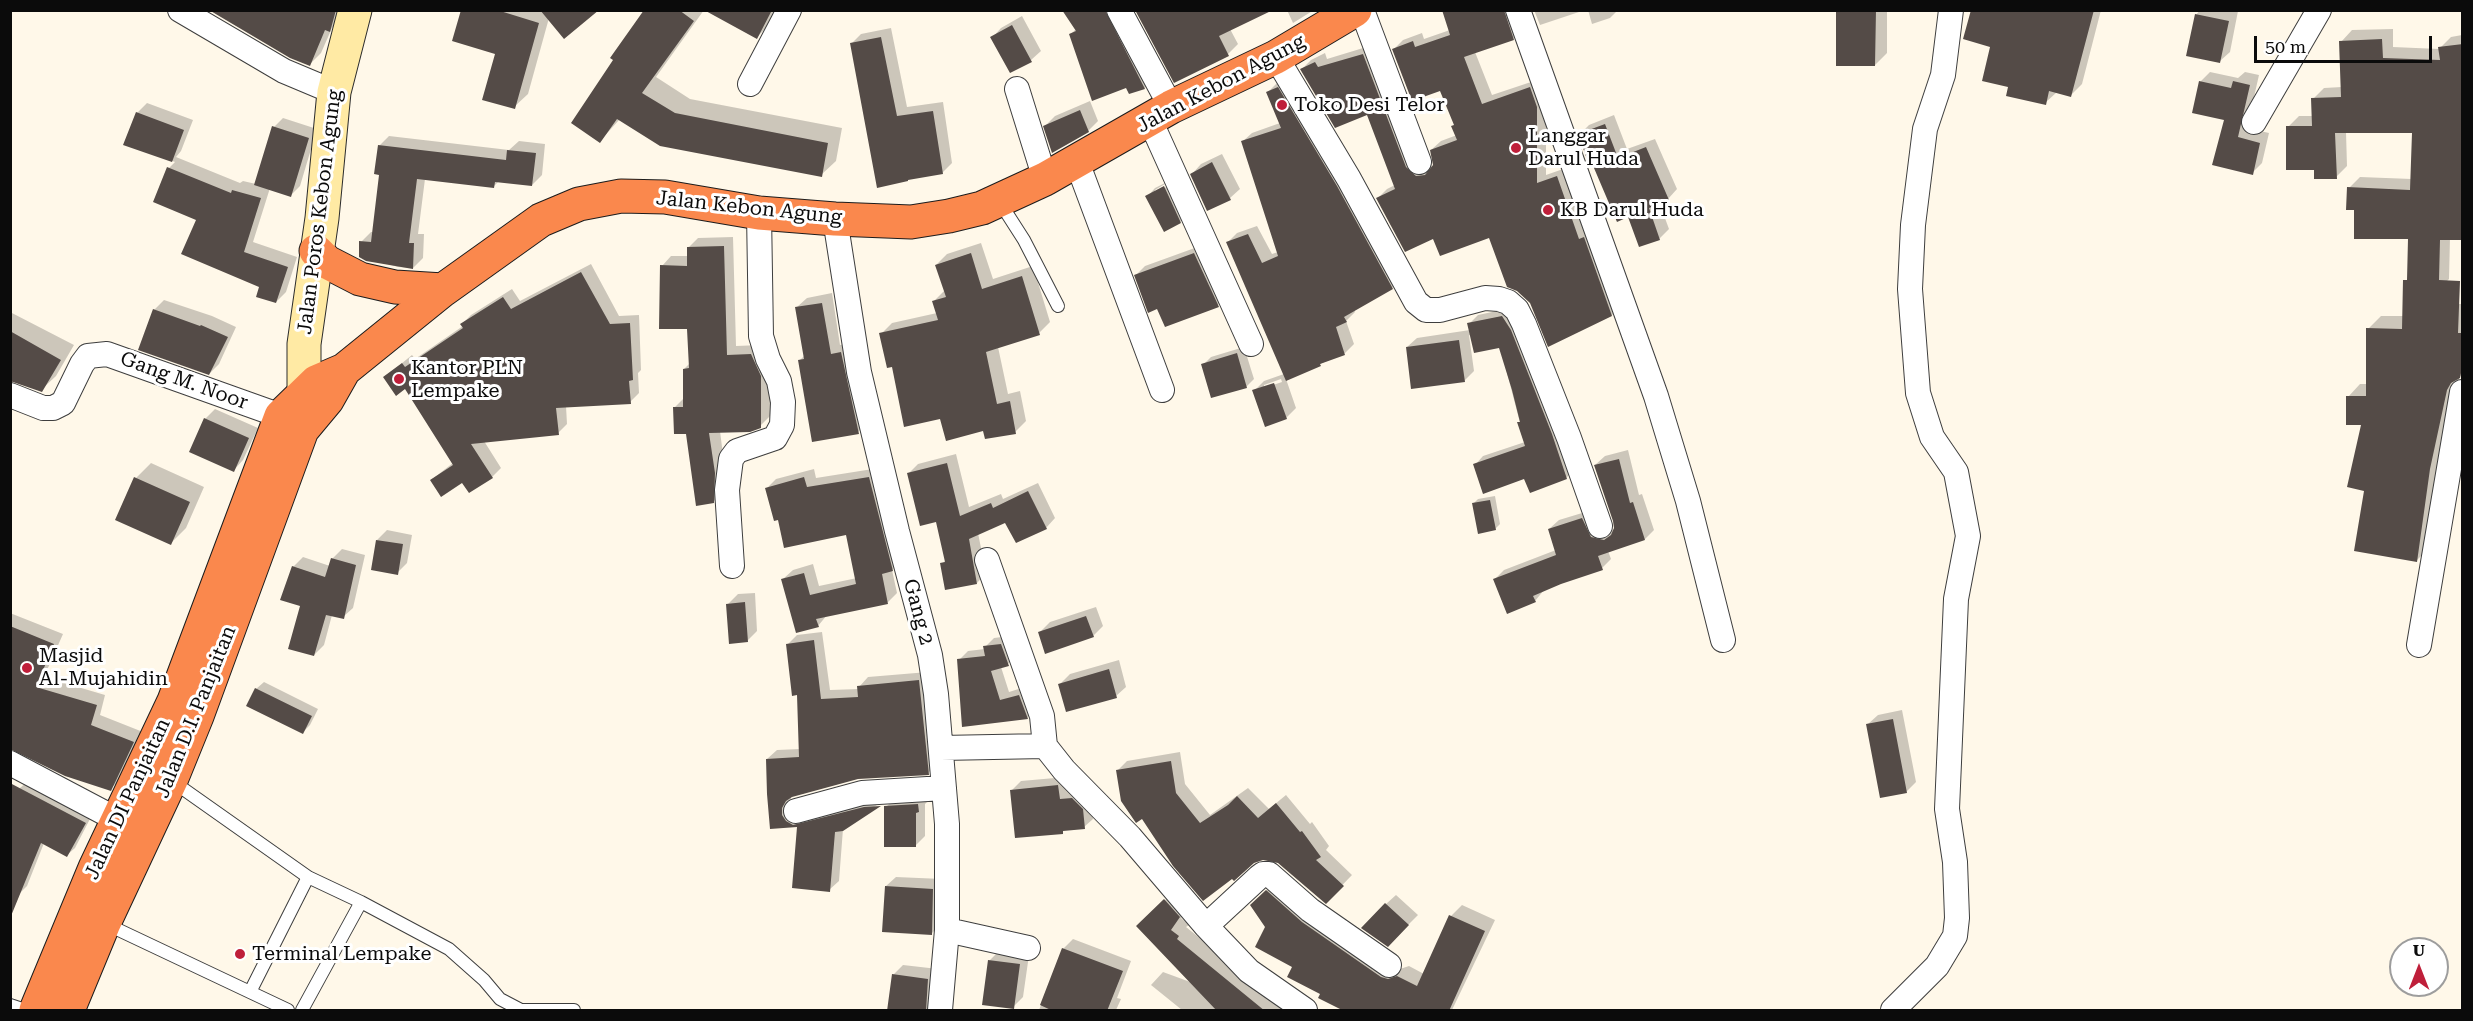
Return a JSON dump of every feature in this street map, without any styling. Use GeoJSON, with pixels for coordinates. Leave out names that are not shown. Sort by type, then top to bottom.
{"type":"FeatureCollection","features":[{"type":"Feature","properties":{"kind":"highway","name":"Jalan Kebon Agung"},"geometry":{"type":"LineString","coordinates":[[301,413],[316,382],[344,370],[443,290],[541,220],[579,204],[621,196],[665,197],[759,213],[836,219],[911,222],[949,216],[999,200],[1046,179],[1160,114],[1276,57],[1352,12]]}},
{"type":"Feature","properties":{"kind":"highway"},"geometry":{"type":"LineString","coordinates":[[316,251],[327,262],[360,279],[394,288],[443,290]]}},
{"type":"Feature","properties":{"kind":"highway","name":"Jalan DI Panjaitan"},"geometry":{"type":"LineString","coordinates":[[36,1011],[91,918],[94,868],[118,820],[157,772],[174,701],[301,413]]}},
{"type":"Feature","properties":{"kind":"highway","name":"Jalan D.I. Panjaitan"},"geometry":{"type":"LineString","coordinates":[[68,1011],[91,918],[157,772]]}},
{"type":"Feature","properties":{"kind":"main road","name":"Jalan Poros Kebon Agung"},"geometry":{"type":"LineString","coordinates":[[301,413],[304,344],[322,218],[334,92],[356,10]]}},
{"type":"Feature","properties":{"kind":"street"},"geometry":{"type":"LineString","coordinates":[[180,10],[284,71],[334,92]]}},
{"type":"Feature","properties":{"kind":"street"},"geometry":{"type":"LineString","coordinates":[[750,84],[789,10]]}},
{"type":"Feature","properties":{"kind":"street"},"geometry":{"type":"LineString","coordinates":[[1119,10],[1251,344]]}},
{"type":"Feature","properties":{"kind":"street"},"geometry":{"type":"LineString","coordinates":[[1518,10],[1656,396],[1688,501],[1723,640]]}},
{"type":"Feature","properties":{"kind":"street"},"geometry":{"type":"LineString","coordinates":[[1893,1011],[1937,966],[1955,936],[1957,918],[1955,862],[1947,809],[1956,598],[1968,536],[1956,472],[1932,437],[1918,393],[1910,289],[1913,225],[1925,129],[1943,75],[1951,10]]}},
{"type":"Feature","properties":{"kind":"street"},"geometry":{"type":"LineString","coordinates":[[2254,122],[2319,10]]}},
{"type":"Feature","properties":{"kind":"street"},"geometry":{"type":"LineString","coordinates":[[1352,12],[1419,162]]}},
{"type":"Feature","properties":{"kind":"street"},"geometry":{"type":"LineString","coordinates":[[1276,57],[1349,179],[1416,302],[1426,310],[1440,310],[1485,298],[1499,298],[1517,310],[1565,428],[1600,526]]}},
{"type":"Feature","properties":{"kind":"street"},"geometry":{"type":"LineString","coordinates":[[1017,89],[1046,179]]}},
{"type":"Feature","properties":{"kind":"street"},"geometry":{"type":"LineString","coordinates":[[1077,162],[1162,390]]}},
{"type":"Feature","properties":{"kind":"street"},"geometry":{"type":"LineString","coordinates":[[732,566],[727,490],[731,459],[737,451],[775,438],[782,425],[783,402],[779,381],[768,359],[761,336],[759,213]]}},
{"type":"Feature","properties":{"kind":"street","name":"Gang 2"},"geometry":{"type":"LineString","coordinates":[[836,219],[859,372],[897,531],[930,655],[947,824],[947,930],[940,1011]]}},
{"type":"Feature","properties":{"kind":"street","name":"Gang M. Noor"},"geometry":{"type":"LineString","coordinates":[[10,395],[43,408],[53,408],[63,403],[88,356],[107,354],[301,413]]}},
{"type":"Feature","properties":{"kind":"street"},"geometry":{"type":"LineString","coordinates":[[2419,645],[2452,509],[2462,401]]}},
{"type":"Feature","properties":{"kind":"street"},"geometry":{"type":"LineString","coordinates":[[987,560],[1042,716],[1045,746],[1064,770],[1130,837],[1206,926],[1249,971],[1305,1011]]}},
{"type":"Feature","properties":{"kind":"street"},"geometry":{"type":"LineString","coordinates":[[941,748],[1045,746]]}},
{"type":"Feature","properties":{"kind":"street"},"geometry":{"type":"LineString","coordinates":[[10,763],[118,820]]}},
{"type":"Feature","properties":{"kind":"street"},"geometry":{"type":"LineString","coordinates":[[796,811],[862,793],[944,788]]}},
{"type":"Feature","properties":{"kind":"street"},"geometry":{"type":"LineString","coordinates":[[1206,926],[1258,877],[1269,874],[1310,910],[1389,965]]}},
{"type":"Feature","properties":{"kind":"street"},"geometry":{"type":"LineString","coordinates":[[947,930],[1028,948]]}},
{"type":"Feature","properties":{"kind":"lane"},"geometry":{"type":"LineString","coordinates":[[999,200],[1058,306]]}},
{"type":"Feature","properties":{"kind":"lane"},"geometry":{"type":"LineString","coordinates":[[157,772],[308,877],[361,902],[449,950],[484,980],[500,999],[521,1010],[574,1011]]}},
{"type":"Feature","properties":{"kind":"lane"},"geometry":{"type":"LineString","coordinates":[[250,992],[308,877]]}},
{"type":"Feature","properties":{"kind":"lane"},"geometry":{"type":"LineString","coordinates":[[302,1011],[361,902]]}},
{"type":"Feature","properties":{"kind":"lane"},"geometry":{"type":"LineString","coordinates":[[91,918],[288,1011]]}},
{"type":"Feature","properties":{"kind":"lane"},"geometry":{"type":"LineString","coordinates":[[10,1005],[25,1011]]}},
{"type":"Feature","properties":{"kind":"building"},"geometry":{"type":"Polygon","coordinates":[[[209,10],[336,10],[330,32],[325,30],[310,66],[290,58],[209,10]]]}},
{"type":"Feature","properties":{"kind":"building"},"geometry":{"type":"Polygon","coordinates":[[[461,10],[497,10],[539,23],[515,109],[482,100],[495,54],[452,41],[461,10]]]}},
{"type":"Feature","properties":{"kind":"building"},"geometry":{"type":"Polygon","coordinates":[[[540,10],[599,10],[564,39],[540,10]]]}},
{"type":"Feature","properties":{"kind":"building"},"geometry":{"type":"Polygon","coordinates":[[[644,10],[679,10],[694,21],[642,93],[675,113],[828,143],[822,177],[660,146],[617,119],[600,143],[571,123],[613,60],[610,58],[644,10]]]}},
{"type":"Feature","properties":{"kind":"building"},"geometry":{"type":"Polygon","coordinates":[[[704,10],[772,10],[757,39],[704,10]]]}},
{"type":"Feature","properties":{"kind":"building"},"geometry":{"type":"Polygon","coordinates":[[[1062,10],[1105,10],[1145,89],[1129,94],[1126,88],[1092,101],[1069,34],[1076,31],[1062,10]]]}},
{"type":"Feature","properties":{"kind":"building"},"geometry":{"type":"Polygon","coordinates":[[[1135,10],[1273,10],[1219,36],[1229,56],[1174,83],[1135,10]]]}},
{"type":"Feature","properties":{"kind":"building"},"geometry":{"type":"Polygon","coordinates":[[[1442,10],[1504,10],[1514,40],[1464,57],[1482,104],[1530,87],[1537,107],[1537,183],[1557,176],[1579,239],[1584,237],[1612,316],[1548,347],[1530,303],[1517,291],[1507,287],[1489,238],[1440,256],[1433,239],[1405,252],[1376,198],[1395,189],[1367,115],[1335,128],[1300,69],[1315,62],[1318,67],[1363,54],[1406,167],[1416,176],[1425,175],[1433,165],[1430,150],[1457,140],[1451,126],[1454,125],[1440,91],[1412,101],[1392,49],[1413,41],[1415,47],[1450,35],[1442,10]]]}},
{"type":"Feature","properties":{"kind":"building"},"geometry":{"type":"Polygon","coordinates":[[[1836,10],[1876,10],[1875,66],[1836,66],[1836,10]]]}},
{"type":"Feature","properties":{"kind":"building"},"geometry":{"type":"Polygon","coordinates":[[[1971,10],[2094,10],[2071,97],[2049,91],[2046,105],[2006,96],[2008,87],[1982,81],[1990,47],[1963,39],[1971,10]]]}},
{"type":"Feature","properties":{"kind":"building"},"geometry":{"type":"Polygon","coordinates":[[[2195,14],[2229,21],[2220,63],[2186,56],[2195,14]]]}},
{"type":"Feature","properties":{"kind":"building"},"geometry":{"type":"Polygon","coordinates":[[[1012,25],[1032,62],[1010,73],[990,37],[1012,25]]]}},
{"type":"Feature","properties":{"kind":"building"},"geometry":{"type":"Polygon","coordinates":[[[881,37],[897,116],[933,111],[943,174],[877,188],[850,43],[881,37]]]}},
{"type":"Feature","properties":{"kind":"building"},"geometry":{"type":"Polygon","coordinates":[[[2382,39],[2383,58],[2440,60],[2438,47],[2463,44],[2463,240],[2440,240],[2439,280],[2460,281],[2458,333],[2463,333],[2463,363],[2460,378],[2451,383],[2447,390],[2430,469],[2417,562],[2354,551],[2364,491],[2347,487],[2361,425],[2346,425],[2346,396],[2366,396],[2366,328],[2402,329],[2403,280],[2407,280],[2408,239],[2354,239],[2354,210],[2346,210],[2347,187],[2410,190],[2412,133],[2335,133],[2337,179],[2314,179],[2314,170],[2286,170],[2286,126],[2312,126],[2311,98],[2341,97],[2339,41],[2382,39]]]}},
{"type":"Feature","properties":{"kind":"building"},"geometry":{"type":"Polygon","coordinates":[[[2199,81],[2231,88],[2233,81],[2250,85],[2238,137],[2260,143],[2253,175],[2212,165],[2224,120],[2192,113],[2199,81]]]}},
{"type":"Feature","properties":{"kind":"building"},"geometry":{"type":"Polygon","coordinates":[[[1278,87],[1337,186],[1393,289],[1344,317],[1347,322],[1336,327],[1345,355],[1320,364],[1321,366],[1286,381],[1226,242],[1248,234],[1262,263],[1278,256],[1241,141],[1281,128],[1266,92],[1278,87]]]}},
{"type":"Feature","properties":{"kind":"building"},"geometry":{"type":"Polygon","coordinates":[[[1080,110],[1089,132],[1052,153],[1043,126],[1080,110]]]}},
{"type":"Feature","properties":{"kind":"building"},"geometry":{"type":"Polygon","coordinates":[[[136,112],[184,130],[172,162],[123,145],[136,112]]]}},
{"type":"Feature","properties":{"kind":"building"},"geometry":{"type":"Polygon","coordinates":[[[1605,124],[1618,158],[1646,147],[1669,200],[1649,208],[1660,240],[1639,247],[1628,217],[1617,222],[1591,161],[1588,162],[1578,134],[1605,124]]]}},
{"type":"Feature","properties":{"kind":"building"},"geometry":{"type":"Polygon","coordinates":[[[272,126],[309,138],[291,197],[254,185],[272,126]]]}},
{"type":"Feature","properties":{"kind":"building"},"geometry":{"type":"Polygon","coordinates":[[[378,145],[506,160],[507,150],[536,153],[532,186],[495,182],[494,188],[417,179],[409,243],[414,243],[413,269],[366,261],[359,257],[359,241],[371,242],[379,175],[374,174],[378,145]]]}},
{"type":"Feature","properties":{"kind":"building"},"geometry":{"type":"Polygon","coordinates":[[[1212,162],[1231,200],[1207,211],[1190,174],[1212,162]]]}},
{"type":"Feature","properties":{"kind":"building"},"geometry":{"type":"Polygon","coordinates":[[[167,167],[231,193],[232,190],[261,198],[244,252],[288,267],[276,303],[256,297],[259,287],[181,254],[196,220],[153,202],[167,167]]]}},
{"type":"Feature","properties":{"kind":"building"},"geometry":{"type":"Polygon","coordinates":[[[1164,186],[1181,223],[1164,232],[1145,196],[1164,186]]]}},
{"type":"Feature","properties":{"kind":"building"},"geometry":{"type":"Polygon","coordinates":[[[724,246],[727,355],[751,354],[761,376],[761,428],[750,432],[709,433],[715,473],[714,503],[696,506],[686,434],[674,434],[673,407],[683,407],[683,369],[689,368],[687,329],[659,329],[660,265],[687,266],[687,247],[724,246]]]}},
{"type":"Feature","properties":{"kind":"building"},"geometry":{"type":"Polygon","coordinates":[[[971,253],[982,289],[1022,276],[1040,335],[986,352],[997,404],[1010,401],[1016,434],[985,439],[983,431],[946,441],[940,419],[904,427],[892,367],[887,368],[879,333],[938,320],[932,301],[946,297],[935,265],[971,253]]]}},
{"type":"Feature","properties":{"kind":"building"},"geometry":{"type":"Polygon","coordinates":[[[1194,253],[1219,307],[1165,327],[1157,309],[1148,313],[1134,275],[1194,253]]]}},
{"type":"Feature","properties":{"kind":"building"},"geometry":{"type":"Polygon","coordinates":[[[581,272],[610,324],[630,323],[633,380],[629,381],[631,404],[556,408],[559,435],[471,444],[493,478],[469,493],[462,483],[441,497],[430,480],[453,465],[405,389],[396,396],[383,377],[402,363],[405,367],[463,328],[460,324],[503,297],[511,309],[581,272]]]}},
{"type":"Feature","properties":{"kind":"building"},"geometry":{"type":"Polygon","coordinates":[[[822,303],[831,354],[841,352],[859,434],[812,442],[798,360],[804,359],[795,307],[822,303]]]}},
{"type":"Feature","properties":{"kind":"building"},"geometry":{"type":"Polygon","coordinates":[[[153,309],[228,337],[209,375],[138,350],[153,309]]]}},
{"type":"Feature","properties":{"kind":"building"},"geometry":{"type":"Polygon","coordinates":[[[1502,316],[1511,330],[1567,479],[1530,493],[1524,479],[1483,494],[1473,464],[1525,446],[1499,348],[1474,353],[1467,323],[1502,316]]]}},
{"type":"Feature","properties":{"kind":"building"},"geometry":{"type":"Polygon","coordinates":[[[10,331],[61,360],[42,392],[10,381],[10,331]]]}},
{"type":"Feature","properties":{"kind":"building"},"geometry":{"type":"Polygon","coordinates":[[[1459,340],[1465,382],[1411,389],[1406,347],[1459,340]]]}},
{"type":"Feature","properties":{"kind":"building"},"geometry":{"type":"Polygon","coordinates":[[[1237,353],[1247,388],[1211,398],[1201,364],[1237,353]]]}},
{"type":"Feature","properties":{"kind":"building"},"geometry":{"type":"Polygon","coordinates":[[[1274,383],[1287,419],[1265,427],[1252,390],[1274,383]]]}},
{"type":"Feature","properties":{"kind":"building"},"geometry":{"type":"Polygon","coordinates":[[[204,418],[249,438],[234,472],[189,452],[204,418]]]}},
{"type":"Feature","properties":{"kind":"building"},"geometry":{"type":"Polygon","coordinates":[[[1619,459],[1630,503],[1633,502],[1645,540],[1598,556],[1603,570],[1533,596],[1536,602],[1507,614],[1493,579],[1556,555],[1548,529],[1582,518],[1591,537],[1604,540],[1611,535],[1614,528],[1613,521],[1594,465],[1619,459]]]}},
{"type":"Feature","properties":{"kind":"building"},"geometry":{"type":"Polygon","coordinates":[[[947,463],[960,516],[991,503],[993,508],[1028,491],[1047,529],[1016,543],[1005,523],[969,539],[977,584],[945,590],[940,563],[945,562],[936,522],[920,526],[907,473],[947,463]]]}},
{"type":"Feature","properties":{"kind":"building"},"geometry":{"type":"Polygon","coordinates":[[[134,477],[190,502],[171,545],[115,520],[134,477]]]}},
{"type":"Feature","properties":{"kind":"building"},"geometry":{"type":"Polygon","coordinates":[[[804,477],[807,487],[869,477],[893,571],[882,574],[888,604],[816,619],[819,627],[796,633],[781,579],[804,573],[810,595],[856,584],[846,535],[784,548],[778,520],[774,521],[765,488],[804,477]]]}},
{"type":"Feature","properties":{"kind":"building"},"geometry":{"type":"Polygon","coordinates":[[[1490,500],[1496,530],[1478,534],[1472,503],[1490,500]]]}},
{"type":"Feature","properties":{"kind":"building"},"geometry":{"type":"Polygon","coordinates":[[[376,540],[403,544],[398,575],[371,570],[376,540]]]}},
{"type":"Feature","properties":{"kind":"building"},"geometry":{"type":"Polygon","coordinates":[[[331,558],[356,565],[344,619],[326,615],[314,656],[288,649],[300,606],[280,600],[292,566],[325,577],[331,558]]]}},
{"type":"Feature","properties":{"kind":"building"},"geometry":{"type":"Polygon","coordinates":[[[745,602],[748,642],[729,644],[726,604],[745,602]]]}},
{"type":"Feature","properties":{"kind":"building"},"geometry":{"type":"Polygon","coordinates":[[[1086,616],[1094,637],[1045,654],[1038,632],[1086,616]]]}},
{"type":"Feature","properties":{"kind":"building"},"geometry":{"type":"Polygon","coordinates":[[[10,626],[54,644],[36,687],[97,705],[91,725],[134,742],[111,791],[65,776],[10,749],[10,626]]]}},
{"type":"Feature","properties":{"kind":"building"},"geometry":{"type":"Polygon","coordinates":[[[814,640],[821,699],[858,697],[857,686],[919,680],[929,775],[858,779],[792,797],[786,801],[782,808],[782,815],[793,825],[864,807],[881,806],[843,831],[835,832],[830,892],[792,888],[797,827],[770,829],[767,794],[766,759],[799,757],[797,695],[792,696],[786,644],[814,640]]]}},
{"type":"Feature","properties":{"kind":"building"},"geometry":{"type":"Polygon","coordinates":[[[1001,644],[1009,666],[991,671],[1000,700],[1019,695],[1028,719],[962,727],[957,659],[985,656],[983,646],[1001,644]]]}},
{"type":"Feature","properties":{"kind":"building"},"geometry":{"type":"Polygon","coordinates":[[[1109,669],[1117,698],[1066,712],[1058,684],[1109,669]]]}},
{"type":"Feature","properties":{"kind":"building"},"geometry":{"type":"Polygon","coordinates":[[[255,688],[312,716],[303,734],[246,706],[255,688]]]}},
{"type":"Feature","properties":{"kind":"building"},"geometry":{"type":"Polygon","coordinates":[[[1893,719],[1907,793],[1880,798],[1866,724],[1893,719]]]}},
{"type":"Feature","properties":{"kind":"building"},"geometry":{"type":"Polygon","coordinates":[[[1171,761],[1176,793],[1200,823],[1228,805],[1237,796],[1258,818],[1276,803],[1300,832],[1302,831],[1321,857],[1316,860],[1344,886],[1326,904],[1278,863],[1263,860],[1254,863],[1234,881],[1232,879],[1203,901],[1173,866],[1142,819],[1136,823],[1121,801],[1116,770],[1171,761]]]}},
{"type":"Feature","properties":{"kind":"building"},"geometry":{"type":"Polygon","coordinates":[[[10,783],[86,823],[67,857],[41,843],[11,916],[10,783]]]}},
{"type":"Feature","properties":{"kind":"building"},"geometry":{"type":"Polygon","coordinates":[[[1058,785],[1060,799],[1072,798],[1083,809],[1085,829],[1063,831],[1063,834],[1015,838],[1010,790],[1058,785]]]}},
{"type":"Feature","properties":{"kind":"building"},"geometry":{"type":"Polygon","coordinates":[[[918,804],[916,847],[884,847],[884,806],[918,804]]]}},
{"type":"Feature","properties":{"kind":"building"},"geometry":{"type":"Polygon","coordinates":[[[885,886],[933,889],[932,935],[882,932],[885,886]]]}},
{"type":"Feature","properties":{"kind":"building"},"geometry":{"type":"Polygon","coordinates":[[[1266,890],[1302,922],[1381,977],[1388,979],[1397,976],[1417,986],[1449,915],[1485,931],[1449,1011],[1344,1011],[1318,998],[1320,994],[1287,977],[1292,967],[1255,947],[1265,927],[1250,905],[1266,890]]]}},
{"type":"Feature","properties":{"kind":"building"},"geometry":{"type":"Polygon","coordinates":[[[1164,899],[1180,917],[1171,930],[1179,936],[1177,939],[1265,1011],[1217,1011],[1136,926],[1164,899]]]}},
{"type":"Feature","properties":{"kind":"building"},"geometry":{"type":"Polygon","coordinates":[[[1385,903],[1409,925],[1388,947],[1361,928],[1385,903]]]}},
{"type":"Feature","properties":{"kind":"building"},"geometry":{"type":"Polygon","coordinates":[[[1062,948],[1123,971],[1107,1011],[1053,1011],[1040,1005],[1062,948]]]}},
{"type":"Feature","properties":{"kind":"building"},"geometry":{"type":"Polygon","coordinates":[[[988,960],[1020,964],[1014,1009],[982,1005],[988,960]]]}},
{"type":"Feature","properties":{"kind":"building"},"geometry":{"type":"Polygon","coordinates":[[[892,974],[928,979],[926,1011],[887,1011],[892,974]]]}},
{"type":"Feature","properties":{"kind":"place","name":"Toko Desi Telor"},"geometry":{"type":"Point","coordinates":[1282,105]}},
{"type":"Feature","properties":{"kind":"place","name":"Langgar Darul Huda"},"geometry":{"type":"Point","coordinates":[1516,148]}},
{"type":"Feature","properties":{"kind":"place","name":"KB Darul Huda"},"geometry":{"type":"Point","coordinates":[1548,210]}},
{"type":"Feature","properties":{"kind":"place","name":"Kantor PLN Lempake"},"geometry":{"type":"Point","coordinates":[399,379]}},
{"type":"Feature","properties":{"kind":"place","name":"Masjid Al-Mujahidin"},"geometry":{"type":"Point","coordinates":[27,668]}},
{"type":"Feature","properties":{"kind":"place","name":"Terminal Lempake"},"geometry":{"type":"Point","coordinates":[240,954]}}]}
